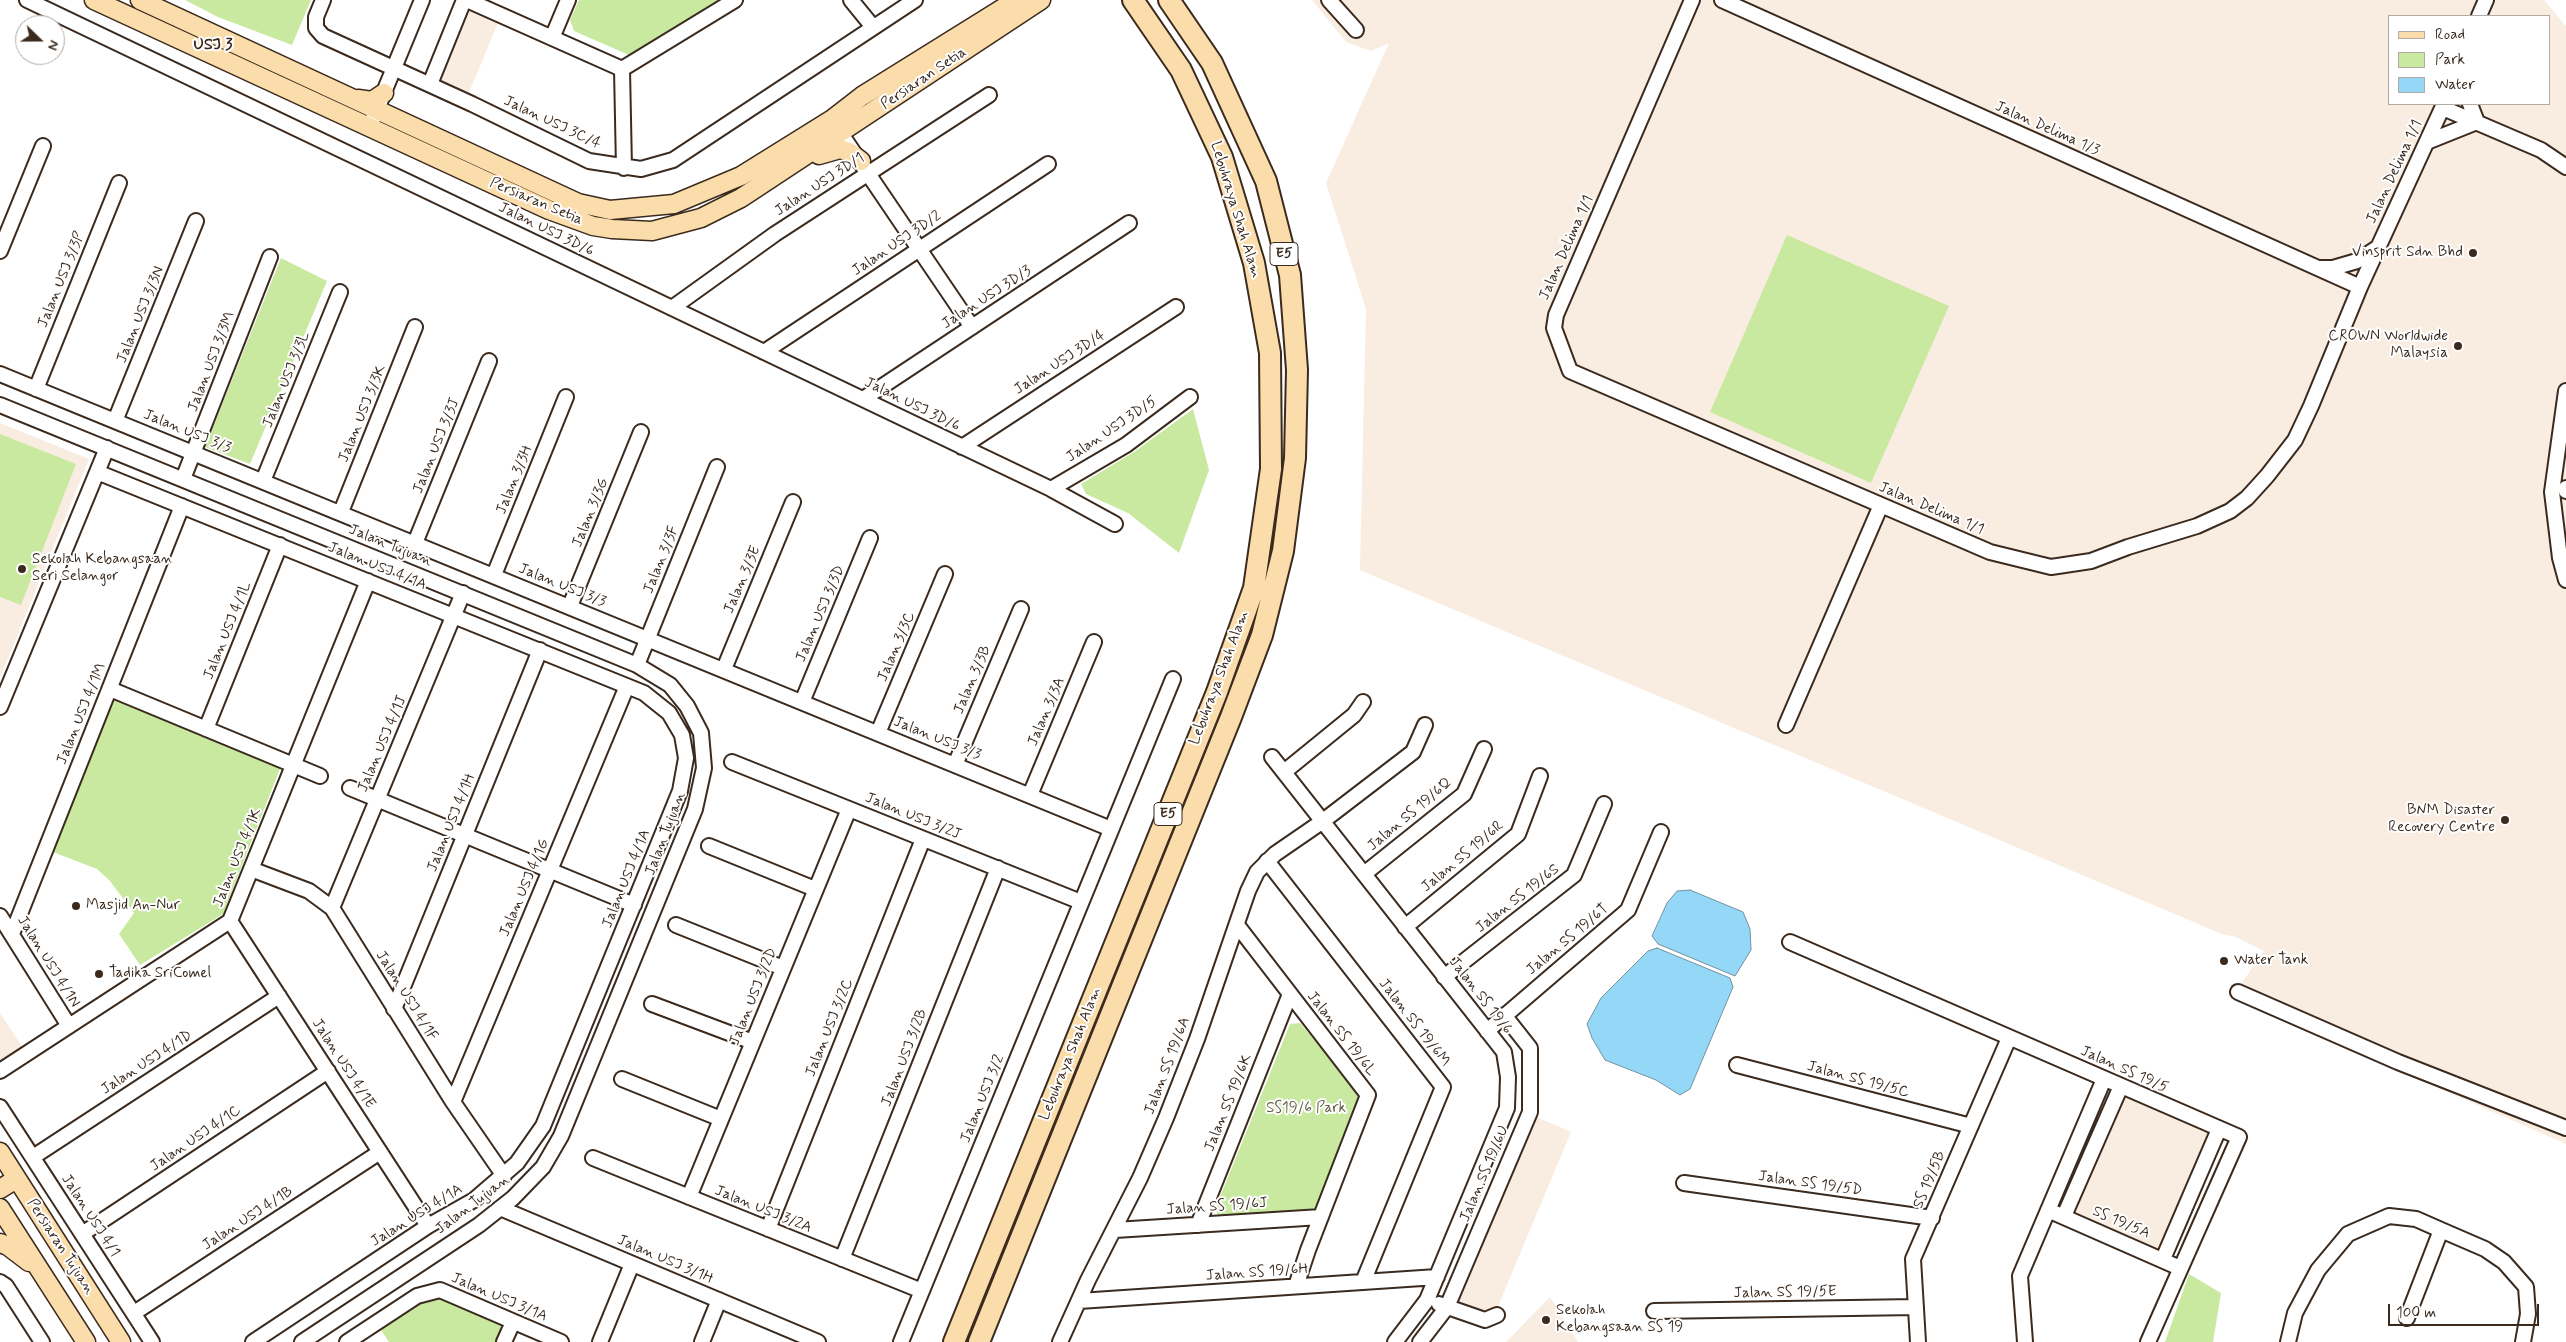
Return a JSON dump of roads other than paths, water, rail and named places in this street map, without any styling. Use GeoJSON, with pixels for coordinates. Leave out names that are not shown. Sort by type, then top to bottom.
{"type":"FeatureCollection","features":[{"type":"Feature","properties":{"kind":"highway","name":"Lebuhraya Shah Alam"},"geometry":{"type":"LineString","coordinates":[[954,1342],[1217,692],[1254,588],[1271,469],[1270,354],[1254,263],[1222,157],[1181,70],[1133,0]]}},
{"type":"Feature","properties":{"kind":"highway","name":"Lebuhraya Shah Alam"},"geometry":{"type":"LineString","coordinates":[[979,1342],[1232,717],[1262,635],[1283,551],[1296,448],[1297,370],[1290,275],[1266,181],[1212,63],[1169,0]]}},
{"type":"Feature","properties":{"kind":"highway"},"geometry":{"type":"LineString","coordinates":[[1186,0],[1194,12],[1212,63]]}},
{"type":"Feature","properties":{"kind":"main road","name":"Persiaran Setia"},"geometry":{"type":"LineString","coordinates":[[94,0],[549,210],[576,221],[612,230],[652,231],[701,218],[741,198],[875,111],[1010,10]]}},
{"type":"Feature","properties":{"kind":"main road"},"geometry":{"type":"LineString","coordinates":[[140,0],[350,97],[380,101]]}},
{"type":"Feature","properties":{"kind":"main road","name":"Persiaran Setia"},"geometry":{"type":"LineString","coordinates":[[380,101],[400,120],[578,203],[610,210],[674,204],[709,191],[741,176],[831,120],[862,96],[1010,10],[1042,0]]}},
{"type":"Feature","properties":{"kind":"main road"},"geometry":{"type":"LineString","coordinates":[[865,167],[857,140],[875,111]]}},
{"type":"Feature","properties":{"kind":"main road"},"geometry":{"type":"LineString","coordinates":[[800,161],[840,149],[848,152],[865,167]]}},
{"type":"Feature","properties":{"kind":"main road","name":"Persiaran Tujuan"},"geometry":{"type":"LineString","coordinates":[[2,1159],[121,1342]]}},
{"type":"Feature","properties":{"kind":"main road"},"geometry":{"type":"LineString","coordinates":[[0,1190],[16,1179]]}},
{"type":"Feature","properties":{"kind":"main road","name":"Persiaran Tujuan"},"geometry":{"type":"LineString","coordinates":[[0,1208],[86,1342]]}},
{"type":"Feature","properties":{"kind":"main road"},"geometry":{"type":"LineString","coordinates":[[0,1243],[8,1246],[39,1270]]}},
{"type":"Feature","properties":{"kind":"street","name":"Jalan USJ 3D/6"},"geometry":{"type":"LineString","coordinates":[[27,0],[1051,489],[1115,524]]}},
{"type":"Feature","properties":{"kind":"street","name":"Jalan USJ 3C/4"},"geometry":{"type":"LineString","coordinates":[[323,0],[316,22],[316,28],[323,36],[430,84],[590,161],[641,170],[673,160],[915,0]]}},
{"type":"Feature","properties":{"kind":"street"},"geometry":{"type":"LineString","coordinates":[[370,126],[422,0]]}},
{"type":"Feature","properties":{"kind":"street"},"geometry":{"type":"LineString","coordinates":[[430,84],[466,0],[622,69]]}},
{"type":"Feature","properties":{"kind":"street"},"geometry":{"type":"LineString","coordinates":[[552,38],[568,0]]}},
{"type":"Feature","properties":{"kind":"street"},"geometry":{"type":"LineString","coordinates":[[622,69],[735,0]]}},
{"type":"Feature","properties":{"kind":"street"},"geometry":{"type":"LineString","coordinates":[[851,0],[872,27]]}},
{"type":"Feature","properties":{"kind":"street"},"geometry":{"type":"LineString","coordinates":[[1329,0],[1356,30]]}},
{"type":"Feature","properties":{"kind":"street","name":"Jalan Delima 1/1"},"geometry":{"type":"LineString","coordinates":[[1692,0],[1556,315],[1554,328],[1570,370],[1990,552],[2052,567],[2091,561],[2128,547],[2202,524],[2230,511],[2247,498],[2287,452],[2311,406],[2360,287],[2443,106]]}},
{"type":"Feature","properties":{"kind":"street","name":"Jalan Delima 1/3"},"geometry":{"type":"LineString","coordinates":[[1722,0],[2360,287]]}},
{"type":"Feature","properties":{"kind":"street"},"geometry":{"type":"LineString","coordinates":[[2480,15],[2486,0]]}},
{"type":"Feature","properties":{"kind":"street"},"geometry":{"type":"LineString","coordinates":[[622,69],[624,168]]}},
{"type":"Feature","properties":{"kind":"street","name":"Jalan USJ 3D/1"},"geometry":{"type":"LineString","coordinates":[[672,308],[865,167],[989,95]]}},
{"type":"Feature","properties":{"kind":"street"},"geometry":{"type":"LineString","coordinates":[[2470,105],[2476,122]]}},
{"type":"Feature","properties":{"kind":"street"},"geometry":{"type":"LineString","coordinates":[[2443,106],[2541,150],[2566,167]]}},
{"type":"Feature","properties":{"kind":"street"},"geometry":{"type":"LineString","coordinates":[[831,120],[842,133],[972,327]]}},
{"type":"Feature","properties":{"kind":"street"},"geometry":{"type":"LineString","coordinates":[[2427,142],[2476,122]]}},
{"type":"Feature","properties":{"kind":"street"},"geometry":{"type":"LineString","coordinates":[[0,251],[43,146]]}},
{"type":"Feature","properties":{"kind":"street","name":"Jalan USJ 3D/2"},"geometry":{"type":"LineString","coordinates":[[764,352],[1048,164]]}},
{"type":"Feature","properties":{"kind":"street","name":"Jalan USJ 3/3P"},"geometry":{"type":"LineString","coordinates":[[36,389],[119,183]]}},
{"type":"Feature","properties":{"kind":"street","name":"Jalan USJ 3/3N"},"geometry":{"type":"LineString","coordinates":[[115,421],[196,221]]}},
{"type":"Feature","properties":{"kind":"street","name":"Jalan USJ 3D/3"},"geometry":{"type":"LineString","coordinates":[[863,399],[1129,223]]}},
{"type":"Feature","properties":{"kind":"street"},"geometry":{"type":"LineString","coordinates":[[2316,267],[2334,268],[2357,261],[2378,248]]}},
{"type":"Feature","properties":{"kind":"street","name":"Jalan USJ 3/3M"},"geometry":{"type":"LineString","coordinates":[[183,479],[270,257]]}},
{"type":"Feature","properties":{"kind":"street","name":"Jalan USJ 3/3L"},"geometry":{"type":"LineString","coordinates":[[263,480],[340,292]]}},
{"type":"Feature","properties":{"kind":"street","name":"Jalan USJ 3D/4"},"geometry":{"type":"LineString","coordinates":[[962,447],[1176,307]]}},
{"type":"Feature","properties":{"kind":"street","name":"Jalan USJ 3/3K"},"geometry":{"type":"LineString","coordinates":[[340,512],[415,327]]}},
{"type":"Feature","properties":{"kind":"street","name":"Jalan USJ 3/3J"},"geometry":{"type":"LineString","coordinates":[[415,543],[489,361]]}},
{"type":"Feature","properties":{"kind":"street","name":"Jalan USJ 3/3"},"geometry":{"type":"LineString","coordinates":[[0,374],[1111,828]]}},
{"type":"Feature","properties":{"kind":"street"},"geometry":{"type":"LineString","coordinates":[[2566,391],[2552,492],[2560,558],[2566,580]]}},
{"type":"Feature","properties":{"kind":"street","name":"Jalan 3/3H"},"geometry":{"type":"LineString","coordinates":[[494,575],[566,397]]}},
{"type":"Feature","properties":{"kind":"street","name":"Jalan USJ 3D/5"},"geometry":{"type":"LineString","coordinates":[[1051,489],[1126,444],[1190,397]]}},
{"type":"Feature","properties":{"kind":"street","name":"Jalan Tujuan"},"geometry":{"type":"LineString","coordinates":[[0,405],[637,665],[670,685],[687,706],[701,733],[704,768],[695,809],[561,1136],[543,1168],[479,1226],[302,1342]]}},
{"type":"Feature","properties":{"kind":"street","name":"Jalan 3/3G"},"geometry":{"type":"LineString","coordinates":[[570,606],[642,432]]}},
{"type":"Feature","properties":{"kind":"street"},"geometry":{"type":"LineString","coordinates":[[0,707],[107,448]]}},
{"type":"Feature","properties":{"kind":"street","name":"Jalan 3/3F"},"geometry":{"type":"LineString","coordinates":[[637,665],[717,467]]}},
{"type":"Feature","properties":{"kind":"street","name":"Jalan USJ 4/1A"},"geometry":{"type":"LineString","coordinates":[[97,472],[644,693],[669,713],[682,735],[686,758],[680,791],[543,1126],[504,1176],[474,1200],[428,1226],[253,1342]]}},
{"type":"Feature","properties":{"kind":"street","name":"Jalan 3/3E"},"geometry":{"type":"LineString","coordinates":[[724,669],[793,502]]}},
{"type":"Feature","properties":{"kind":"street"},"geometry":{"type":"LineString","coordinates":[[1786,725],[1881,505]]}},
{"type":"Feature","properties":{"kind":"street","name":"Jalan USJ 4/1M"},"geometry":{"type":"LineString","coordinates":[[12,934],[182,506]]}},
{"type":"Feature","properties":{"kind":"street","name":"Jalan USJ 3/3D"},"geometry":{"type":"LineString","coordinates":[[802,702],[870,538]]}},
{"type":"Feature","properties":{"kind":"street","name":"Jalan USJ 4/1L"},"geometry":{"type":"LineString","coordinates":[[206,729],[280,545]]}},
{"type":"Feature","properties":{"kind":"street","name":"Jalan 3/3C"},"geometry":{"type":"LineString","coordinates":[[878,733],[945,574]]}},
{"type":"Feature","properties":{"kind":"street","name":"Jalan USJ 4/1K"},"geometry":{"type":"LineString","coordinates":[[0,1071],[230,921],[368,581]]}},
{"type":"Feature","properties":{"kind":"street","name":"Jalan USJ 4/1J"},"geometry":{"type":"LineString","coordinates":[[332,908],[463,593]]}},
{"type":"Feature","properties":{"kind":"street","name":"Jalan 3/3B"},"geometry":{"type":"LineString","coordinates":[[956,765],[1021,609]]}},
{"type":"Feature","properties":{"kind":"street","name":"Jalan 3/3A"},"geometry":{"type":"LineString","coordinates":[[1030,795],[1094,642]]}},
{"type":"Feature","properties":{"kind":"street","name":"Jalan USJ 4/1H"},"geometry":{"type":"LineString","coordinates":[[394,1009],[540,650]]}},
{"type":"Feature","properties":{"kind":"street"},"geometry":{"type":"LineString","coordinates":[[1111,828],[1173,679]]}},
{"type":"Feature","properties":{"kind":"street","name":"Jalan USJ 4/1G"},"geometry":{"type":"LineString","coordinates":[[453,1102],[627,686]]}},
{"type":"Feature","properties":{"kind":"street"},"geometry":{"type":"LineString","coordinates":[[110,689],[320,776]]}},
{"type":"Feature","properties":{"kind":"street"},"geometry":{"type":"LineString","coordinates":[[1284,772],[1354,715],[1363,702]]}},
{"type":"Feature","properties":{"kind":"street","name":"Jalan SS 19/6A"},"geometry":{"type":"LineString","coordinates":[[1060,1342],[1115,1230],[1166,1118],[1257,872],[1267,861],[1414,752],[1425,726]]}},
{"type":"Feature","properties":{"kind":"street","name":"Jalan SS 19/6Q"},"geometry":{"type":"LineString","coordinates":[[1364,874],[1464,794],[1484,749]]}},
{"type":"Feature","properties":{"kind":"street","name":"Jalan SS 19/6"},"geometry":{"type":"LineString","coordinates":[[1272,757],[1504,1052],[1508,1077],[1507,1108],[1427,1300],[1395,1342]]}},
{"type":"Feature","properties":{"kind":"street","name":"Jalan USJ 3/2J"},"geometry":{"type":"LineString","coordinates":[[732,762],[1081,902]]}},
{"type":"Feature","properties":{"kind":"street","name":"Jalan SS 19/6R"},"geometry":{"type":"LineString","coordinates":[[1405,926],[1518,834],[1540,776]]}},
{"type":"Feature","properties":{"kind":"street"},"geometry":{"type":"LineString","coordinates":[[350,788],[634,905]]}},
{"type":"Feature","properties":{"kind":"street","name":"Jalan SS 19/6S"},"geometry":{"type":"LineString","coordinates":[[1444,976],[1574,876],[1604,804]]}},
{"type":"Feature","properties":{"kind":"street","name":"Jalan USJ 3/2D"},"geometry":{"type":"LineString","coordinates":[[689,1197],[849,809]]}},
{"type":"Feature","properties":{"kind":"street","name":"Jalan USJ 3/2"},"geometry":{"type":"LineString","coordinates":[[901,1342],[1111,828]]}},
{"type":"Feature","properties":{"kind":"street","name":"Jalan SS 19/6T"},"geometry":{"type":"LineString","coordinates":[[1487,1031],[1628,910],[1661,832]]}},
{"type":"Feature","properties":{"kind":"street","name":"Jalan USJ 3/2C"},"geometry":{"type":"LineString","coordinates":[[768,1229],[923,838]]}},
{"type":"Feature","properties":{"kind":"street"},"geometry":{"type":"LineString","coordinates":[[709,846],[815,889]]}},
{"type":"Feature","properties":{"kind":"street","name":"Jalan SS 19/6M"},"geometry":{"type":"LineString","coordinates":[[1267,861],[1442,1087],[1363,1282]]}},
{"type":"Feature","properties":{"kind":"street","name":"Jalan USJ 3/2B"},"geometry":{"type":"LineString","coordinates":[[842,1259],[998,868]]}},
{"type":"Feature","properties":{"kind":"street","name":"Jalan USJ 4/1F"},"geometry":{"type":"LineString","coordinates":[[251,869],[310,891],[332,908],[453,1102],[504,1176]]}},
{"type":"Feature","properties":{"kind":"street","name":"Jalan USJ 4/1N"},"geometry":{"type":"LineString","coordinates":[[0,916],[69,1026]]}},
{"type":"Feature","properties":{"kind":"street","name":"Jalan USJ 4/1E"},"geometry":{"type":"LineString","coordinates":[[230,921],[428,1226]]}},
{"type":"Feature","properties":{"kind":"street"},"geometry":{"type":"LineString","coordinates":[[676,925],[783,968]]}},
{"type":"Feature","properties":{"kind":"street","name":"Jalan SS 19/6L"},"geometry":{"type":"LineString","coordinates":[[1237,925],[1368,1095],[1296,1286]]}},
{"type":"Feature","properties":{"kind":"street","name":"Jalan SS 19/5"},"geometry":{"type":"LineString","coordinates":[[1790,942],[2219,1129],[2239,1136],[2148,1342]]}},
{"type":"Feature","properties":{"kind":"street"},"geometry":{"type":"LineString","coordinates":[[2238,992],[2382,1056],[2566,1128]]}},
{"type":"Feature","properties":{"kind":"street","name":"Jalan SS 19/6K"},"geometry":{"type":"LineString","coordinates":[[1198,1225],[1290,994]]}},
{"type":"Feature","properties":{"kind":"street","name":"Jalan USJ 4/1D"},"geometry":{"type":"LineString","coordinates":[[32,1157],[279,996]]}},
{"type":"Feature","properties":{"kind":"street"},"geometry":{"type":"LineString","coordinates":[[652,1004],[753,1042]]}},
{"type":"Feature","properties":{"kind":"street","name":"Jalan SS 19/6U"},"geometry":{"type":"LineString","coordinates":[[1420,1342],[1447,1307],[1530,1112],[1530,1048],[1504,1015]]}},
{"type":"Feature","properties":{"kind":"street","name":"SS 19/5B"},"geometry":{"type":"LineString","coordinates":[[1918,1342],[1913,1259],[2009,1038]]}},
{"type":"Feature","properties":{"kind":"street","name":"Jalan SS 19/5C"},"geometry":{"type":"LineString","coordinates":[[1737,1065],[1971,1126]]}},
{"type":"Feature","properties":{"kind":"street","name":"Jalan USJ 4/1C"},"geometry":{"type":"LineString","coordinates":[[82,1234],[328,1071]]}},
{"type":"Feature","properties":{"kind":"street"},"geometry":{"type":"LineString","coordinates":[[622,1079],[721,1119]]}},
{"type":"Feature","properties":{"kind":"street"},"geometry":{"type":"LineString","coordinates":[[2025,1342],[2020,1276],[2104,1079]]}},
{"type":"Feature","properties":{"kind":"street"},"geometry":{"type":"LineString","coordinates":[[2064,1216],[2121,1086]]}},
{"type":"Feature","properties":{"kind":"street","name":"Jalan USJ 4/1"},"geometry":{"type":"LineString","coordinates":[[0,1107],[152,1342]]}},
{"type":"Feature","properties":{"kind":"street"},"geometry":{"type":"LineString","coordinates":[[2162,1259],[2219,1129]]}},
{"type":"Feature","properties":{"kind":"street","name":"Jalan USJ 4/1B"},"geometry":{"type":"LineString","coordinates":[[134,1313],[380,1152]]}},
{"type":"Feature","properties":{"kind":"street","name":"Jalan USJ 3/2A"},"geometry":{"type":"LineString","coordinates":[[593,1158],[922,1291]]}},
{"type":"Feature","properties":{"kind":"street","name":"Jalan SS 19/5D"},"geometry":{"type":"LineString","coordinates":[[1684,1183],[1932,1218]]}},
{"type":"Feature","properties":{"kind":"street","name":"Jalan USJ 3/1H"},"geometry":{"type":"LineString","coordinates":[[500,1208],[719,1300],[798,1338],[818,1342]]}},
{"type":"Feature","properties":{"kind":"street","name":"SS 19/5A"},"geometry":{"type":"LineString","coordinates":[[2048,1210],[2180,1268]]}},
{"type":"Feature","properties":{"kind":"street"},"geometry":{"type":"LineString","coordinates":[[2288,1342],[2295,1313],[2318,1270],[2348,1234],[2389,1216],[2416,1219],[2485,1249],[2504,1262],[2526,1287],[2528,1314],[2523,1342]]}},
{"type":"Feature","properties":{"kind":"street","name":"Jalan SS 19/6J"},"geometry":{"type":"LineString","coordinates":[[1115,1230],[1321,1217]]}},
{"type":"Feature","properties":{"kind":"street"},"geometry":{"type":"LineString","coordinates":[[2408,1318],[2442,1230]]}},
{"type":"Feature","properties":{"kind":"street"},"geometry":{"type":"LineString","coordinates":[[600,1342],[632,1264]]}},
{"type":"Feature","properties":{"kind":"street","name":"Jalan SS 19/6H"},"geometry":{"type":"LineString","coordinates":[[1079,1300],[1437,1277]]}},
{"type":"Feature","properties":{"kind":"street"},"geometry":{"type":"LineString","coordinates":[[0,1282],[6,1286],[42,1342]]}},
{"type":"Feature","properties":{"kind":"street","name":"Jalan USJ 3/1A"},"geometry":{"type":"LineString","coordinates":[[347,1342],[367,1337],[417,1296],[440,1290],[561,1342]]}},
{"type":"Feature","properties":{"kind":"street"},"geometry":{"type":"LineString","coordinates":[[702,1342],[719,1300]]}},
{"type":"Feature","properties":{"kind":"street"},"geometry":{"type":"LineString","coordinates":[[1427,1300],[1485,1320],[1497,1315]]}},
{"type":"Feature","properties":{"kind":"street","name":"Jalan SS 19/5E"},"geometry":{"type":"LineString","coordinates":[[1654,1311],[1916,1306]]}},
{"type":"Feature","properties":{"kind":"street"},"geometry":{"type":"LineString","coordinates":[[504,1342],[513,1322]]}},
{"type":"Feature","properties":{"kind":"water"},"geometry":{"type":"Polygon","coordinates":[[[1690,890],[1743,912],[1750,929],[1751,950],[1735,976],[1658,944],[1652,936],[1667,903],[1677,891],[1690,890]]]}},
{"type":"Feature","properties":{"kind":"water"},"geometry":{"type":"Polygon","coordinates":[[[1657,948],[1730,978],[1733,987],[1690,1089],[1680,1095],[1656,1080],[1605,1060],[1592,1038],[1587,1024],[1601,998],[1648,951],[1657,948]]]}},
{"type":"Feature","properties":{"kind":"place","name":"Vinsprit Sdn Bhd"},"geometry":{"type":"Point","coordinates":[2473,253]}},
{"type":"Feature","properties":{"kind":"place","name":"CROWN Worldwide Malaysia"},"geometry":{"type":"Point","coordinates":[2458,346]}},
{"type":"Feature","properties":{"kind":"place","name":"Sekolah Kebangsaan Seri Selangor"},"geometry":{"type":"Point","coordinates":[22,569]}},
{"type":"Feature","properties":{"kind":"place","name":"BNM Disaster Recovery Centre"},"geometry":{"type":"Point","coordinates":[2505,820]}},
{"type":"Feature","properties":{"kind":"place","name":"Masjid An-Nur"},"geometry":{"type":"Point","coordinates":[76,906]}},
{"type":"Feature","properties":{"kind":"place","name":"Water Tank"},"geometry":{"type":"Point","coordinates":[2224,961]}},
{"type":"Feature","properties":{"kind":"place","name":"Tadika SriComel"},"geometry":{"type":"Point","coordinates":[99,974]}},
{"type":"Feature","properties":{"kind":"place","name":"Sekolah Kebangsaan SS 19"},"geometry":{"type":"Point","coordinates":[1546,1320]}},
{"type":"Feature","properties":{"kind":"district","name":"USJ 3"},"geometry":{"type":"Point","coordinates":[213,46]}},
{"type":"Feature","properties":{"kind":"park label","name":"SS19/6 Park"},"geometry":{"type":"Point","coordinates":[1306,1109]}}]}
